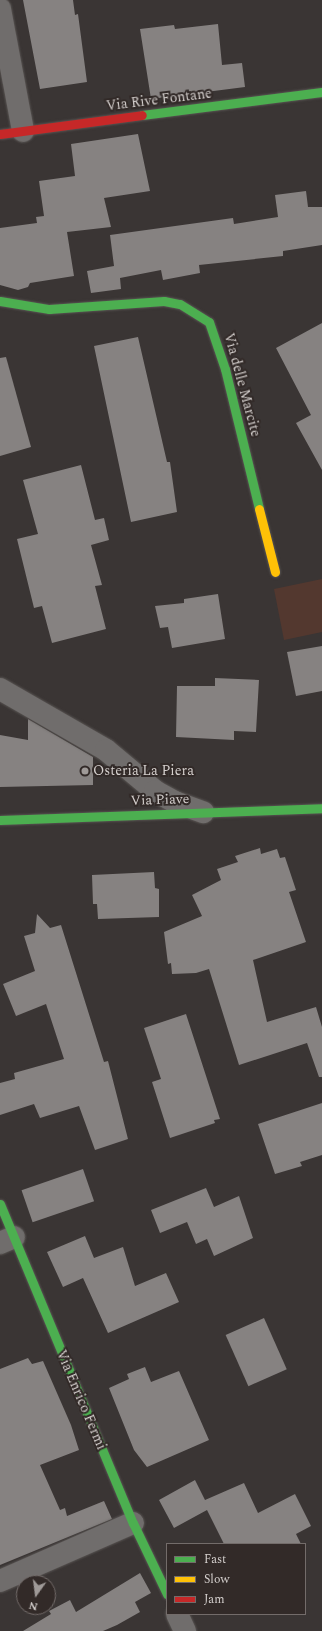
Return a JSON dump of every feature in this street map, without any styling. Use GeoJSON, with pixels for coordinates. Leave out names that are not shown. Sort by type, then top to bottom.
{"type":"FeatureCollection","features":[{"type":"Feature","properties":{"kind":"street"},"geometry":{"type":"LineString","coordinates":[[0,9],[23,131]]}},
{"type":"Feature","properties":{"kind":"street","name":"Via Rive Fontane"},"geometry":{"type":"LineString","coordinates":[[0,134],[322,92]]}},
{"type":"Feature","properties":{"kind":"street","name":"Via delle Marcite"},"geometry":{"type":"LineString","coordinates":[[0,301],[49,310],[164,301],[186,308],[209,322],[224,369],[275,572]]}},
{"type":"Feature","properties":{"kind":"street"},"geometry":{"type":"LineString","coordinates":[[0,689],[106,750],[155,790],[175,802],[206,813]]}},
{"type":"Feature","properties":{"kind":"street","name":"Via Piave"},"geometry":{"type":"LineString","coordinates":[[0,820],[322,809]]}},
{"type":"Feature","properties":{"kind":"street","name":"Via Enrico Fermi"},"geometry":{"type":"LineString","coordinates":[[0,1204],[7,1240],[133,1523],[166,1592]]}},
{"type":"Feature","properties":{"kind":"street"},"geometry":{"type":"LineString","coordinates":[[0,1580],[133,1523]]}},
{"type":"Feature","properties":{"kind":"street"},"geometry":{"type":"LineString","coordinates":[[177,1615],[185,1631]]}},
{"type":"Feature","properties":{"kind":"shaded area"},"geometry":{"type":"Polygon","coordinates":[[[322,579],[322,632],[284,640],[274,589],[322,579]]]}},
{"type":"Feature","properties":{"kind":"building"},"geometry":{"type":"Polygon","coordinates":[[[23,0],[73,0],[75,15],[78,14],[87,82],[40,89],[23,0]]]}},
{"type":"Feature","properties":{"kind":"building"},"geometry":{"type":"Polygon","coordinates":[[[218,24],[222,65],[242,63],[245,87],[151,99],[140,29],[174,25],[175,29],[218,24]]]}},
{"type":"Feature","properties":{"kind":"building"},"geometry":{"type":"Polygon","coordinates":[[[138,134],[150,191],[104,198],[111,227],[67,232],[74,276],[30,283],[28,287],[18,290],[0,285],[0,228],[37,223],[36,217],[44,216],[39,181],[75,176],[71,144],[138,134]]]}},
{"type":"Feature","properties":{"kind":"building"},"geometry":{"type":"Polygon","coordinates":[[[306,191],[308,207],[322,207],[322,245],[283,251],[283,256],[199,265],[200,273],[163,280],[161,270],[120,278],[121,289],[91,293],[87,271],[114,266],[110,235],[233,218],[234,224],[278,217],[275,195],[306,191]]]}},
{"type":"Feature","properties":{"kind":"building"},"geometry":{"type":"Polygon","coordinates":[[[322,323],[322,470],[296,423],[311,415],[276,348],[322,323]]]}},
{"type":"Feature","properties":{"kind":"building"},"geometry":{"type":"Polygon","coordinates":[[[138,337],[167,462],[170,462],[177,512],[131,522],[94,346],[138,337]]]}},
{"type":"Feature","properties":{"kind":"building"},"geometry":{"type":"Polygon","coordinates":[[[6,357],[31,447],[0,456],[0,358],[6,357]]]}},
{"type":"Feature","properties":{"kind":"building"},"geometry":{"type":"Polygon","coordinates":[[[81,465],[95,520],[104,518],[109,540],[91,545],[102,585],[95,586],[106,629],[52,643],[42,606],[34,608],[17,539],[38,534],[23,480],[81,465]]]}},
{"type":"Feature","properties":{"kind":"building"},"geometry":{"type":"Polygon","coordinates":[[[218,594],[225,639],[172,648],[168,627],[160,628],[155,606],[184,603],[184,599],[218,594]]]}},
{"type":"Feature","properties":{"kind":"building"},"geometry":{"type":"Polygon","coordinates":[[[322,646],[322,691],[296,696],[287,652],[322,646]]]}},
{"type":"Feature","properties":{"kind":"building"},"geometry":{"type":"Polygon","coordinates":[[[215,678],[259,680],[256,732],[234,731],[234,740],[176,737],[177,686],[215,686],[215,678]]]}},
{"type":"Feature","properties":{"kind":"building"},"geometry":{"type":"Polygon","coordinates":[[[28,719],[93,757],[93,785],[0,787],[0,735],[28,740],[28,719]]]}},
{"type":"Feature","properties":{"kind":"building"},"geometry":{"type":"Polygon","coordinates":[[[260,848],[261,854],[277,849],[280,858],[285,857],[296,890],[289,892],[306,942],[253,960],[267,1022],[316,1007],[322,1027],[322,1077],[319,1077],[307,1043],[239,1065],[209,969],[196,973],[172,974],[171,963],[168,964],[164,932],[202,916],[192,895],[221,880],[217,869],[238,862],[235,856],[260,848]]]}},
{"type":"Feature","properties":{"kind":"building"},"geometry":{"type":"Polygon","coordinates":[[[154,872],[155,888],[159,889],[159,917],[98,919],[97,904],[93,904],[92,875],[154,872]]]}},
{"type":"Feature","properties":{"kind":"building"},"geometry":{"type":"Polygon","coordinates":[[[37,914],[50,928],[61,925],[104,1062],[108,1061],[128,1139],[95,1150],[79,1106],[40,1118],[34,1104],[0,1115],[0,1083],[15,1079],[14,1073],[64,1059],[46,1004],[16,1016],[3,984],[35,971],[24,936],[35,933],[37,914]]]}},
{"type":"Feature","properties":{"kind":"building"},"geometry":{"type":"Polygon","coordinates":[[[186,1014],[220,1119],[214,1120],[215,1123],[170,1138],[152,1082],[161,1079],[144,1028],[186,1014]]]}},
{"type":"Feature","properties":{"kind":"building"},"geometry":{"type":"Polygon","coordinates":[[[322,1103],[322,1155],[300,1162],[302,1166],[275,1174],[258,1124],[322,1103]]]}},
{"type":"Feature","properties":{"kind":"building"},"geometry":{"type":"Polygon","coordinates":[[[83,1169],[94,1201],[33,1222],[22,1190],[83,1169]]]}},
{"type":"Feature","properties":{"kind":"building"},"geometry":{"type":"Polygon","coordinates":[[[206,1188],[214,1207],[239,1196],[253,1238],[214,1256],[207,1239],[196,1244],[187,1222],[160,1233],[151,1210],[206,1188]]]}},
{"type":"Feature","properties":{"kind":"building"},"geometry":{"type":"Polygon","coordinates":[[[85,1236],[94,1258],[123,1247],[135,1286],[166,1273],[179,1302],[108,1333],[83,1278],[63,1287],[47,1252],[85,1236]]]}},
{"type":"Feature","properties":{"kind":"building"},"geometry":{"type":"Polygon","coordinates":[[[264,1318],[287,1369],[248,1386],[226,1335],[264,1318]]]}},
{"type":"Feature","properties":{"kind":"building"},"geometry":{"type":"Polygon","coordinates":[[[28,1358],[32,1364],[43,1361],[71,1425],[79,1450],[40,1465],[60,1510],[65,1508],[67,1516],[104,1501],[112,1519],[0,1565],[0,1369],[28,1358]]]}},
{"type":"Feature","properties":{"kind":"building"},"geometry":{"type":"Polygon","coordinates":[[[145,1367],[151,1382],[179,1371],[209,1440],[147,1467],[134,1450],[109,1388],[129,1379],[127,1374],[145,1367]]]}},
{"type":"Feature","properties":{"kind":"building"},"geometry":{"type":"Polygon","coordinates":[[[195,1480],[205,1500],[244,1483],[258,1513],[295,1494],[311,1526],[296,1534],[300,1543],[224,1543],[207,1510],[174,1528],[159,1500],[195,1480]]]}},
{"type":"Feature","properties":{"kind":"building"},"geometry":{"type":"Polygon","coordinates":[[[140,1573],[151,1593],[135,1602],[140,1612],[103,1631],[23,1631],[49,1615],[56,1615],[56,1607],[70,1600],[76,1612],[140,1573]]]}},
{"type":"Feature","properties":{"kind":"traffic: fast"},"geometry":{"type":"LineString","coordinates":[[142,115],[322,92]]}},
{"type":"Feature","properties":{"kind":"traffic: fast"},"geometry":{"type":"LineString","coordinates":[[0,301],[49,309],[164,301],[180,304],[209,322],[225,369],[259,509]]}},
{"type":"Feature","properties":{"kind":"traffic: fast"},"geometry":{"type":"LineString","coordinates":[[0,820],[322,808]]}},
{"type":"Feature","properties":{"kind":"traffic: fast"},"geometry":{"type":"LineString","coordinates":[[0,1204],[133,1523],[166,1592]]}},
{"type":"Feature","properties":{"kind":"traffic: slow"},"geometry":{"type":"LineString","coordinates":[[259,509],[275,572]]}},
{"type":"Feature","properties":{"kind":"traffic: jam"},"geometry":{"type":"LineString","coordinates":[[0,134],[142,115]]}},
{"type":"Feature","properties":{"kind":"place","name":"Osteria La Piera"},"geometry":{"type":"Point","coordinates":[85,771]}}]}
